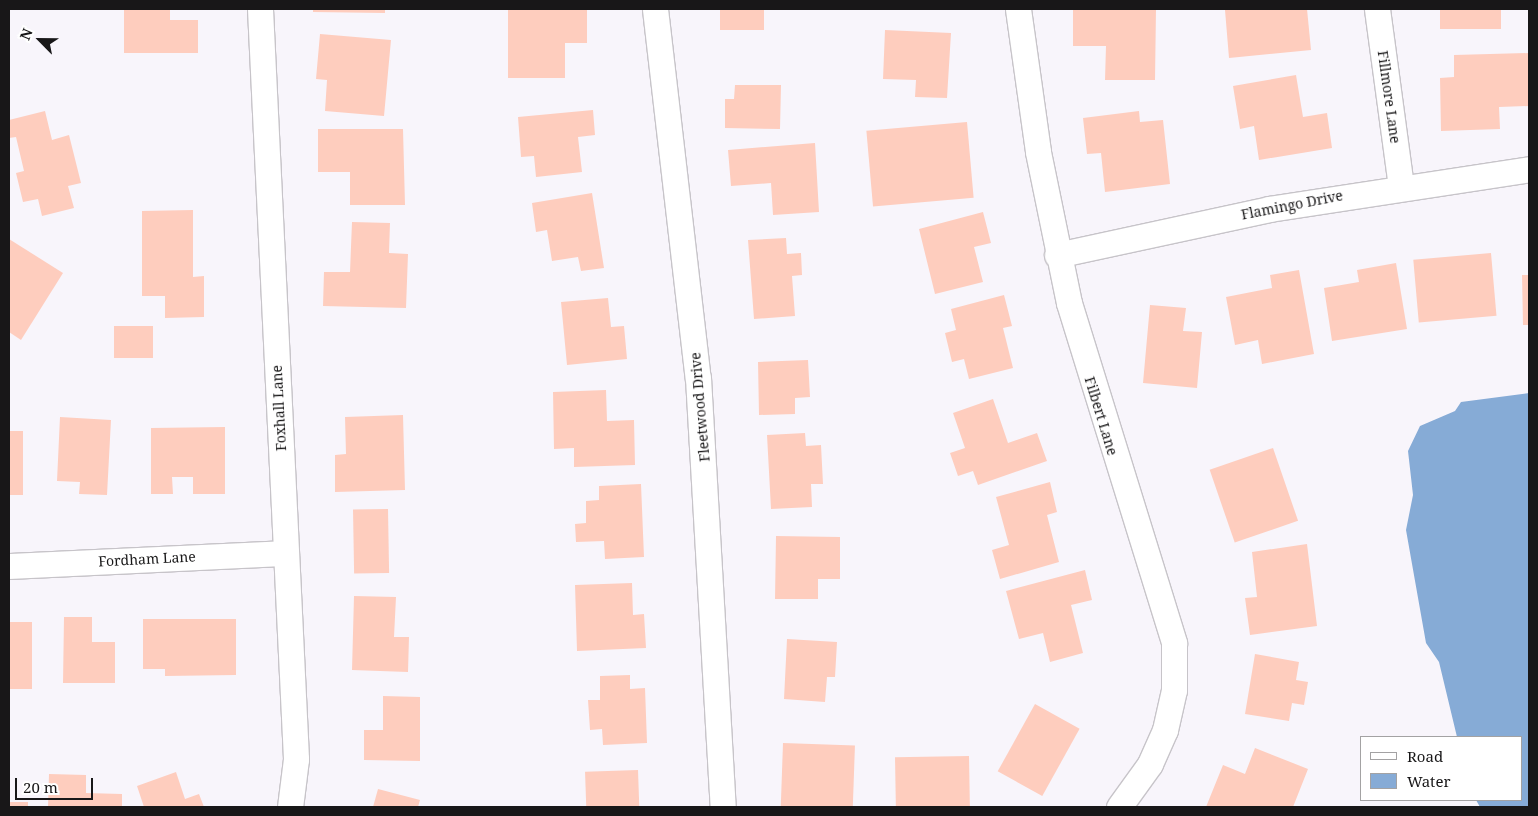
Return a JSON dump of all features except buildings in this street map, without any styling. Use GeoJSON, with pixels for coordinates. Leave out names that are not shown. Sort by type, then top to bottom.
{"type":"FeatureCollection","features":[{"type":"Feature","properties":{"kind":"street","name":"Foxhall Lane"},"geometry":{"type":"LineString","coordinates":[[260,9],[296,759],[290,807]]}},
{"type":"Feature","properties":{"kind":"street","name":"Fleetwood Drive"},"geometry":{"type":"LineString","coordinates":[[655,9],[699,388],[723,807]]}},
{"type":"Feature","properties":{"kind":"street","name":"Filbert Lane"},"geometry":{"type":"LineString","coordinates":[[1018,9],[1034,127],[1058,255],[1080,346],[1174,643],[1174,690],[1165,730],[1150,764],[1119,807]]}},
{"type":"Feature","properties":{"kind":"street","name":"Fillmore Lane"},"geometry":{"type":"LineString","coordinates":[[1377,9],[1401,186]]}},
{"type":"Feature","properties":{"kind":"street","name":"Flamingo Drive"},"geometry":{"type":"LineString","coordinates":[[1058,255],[1401,186],[1529,169]]}},
{"type":"Feature","properties":{"kind":"street","name":"Fordham Lane"},"geometry":{"type":"LineString","coordinates":[[9,566],[286,553]]}},
{"type":"Feature","properties":{"kind":"water"},"geometry":{"type":"Polygon","coordinates":[[[1529,393],[1529,807],[1480,807],[1477,801],[1523,801],[1523,736],[1457,736],[1439,662],[1426,643],[1406,530],[1413,495],[1408,451],[1420,426],[1455,411],[1461,402],[1529,393]]]}}]}
